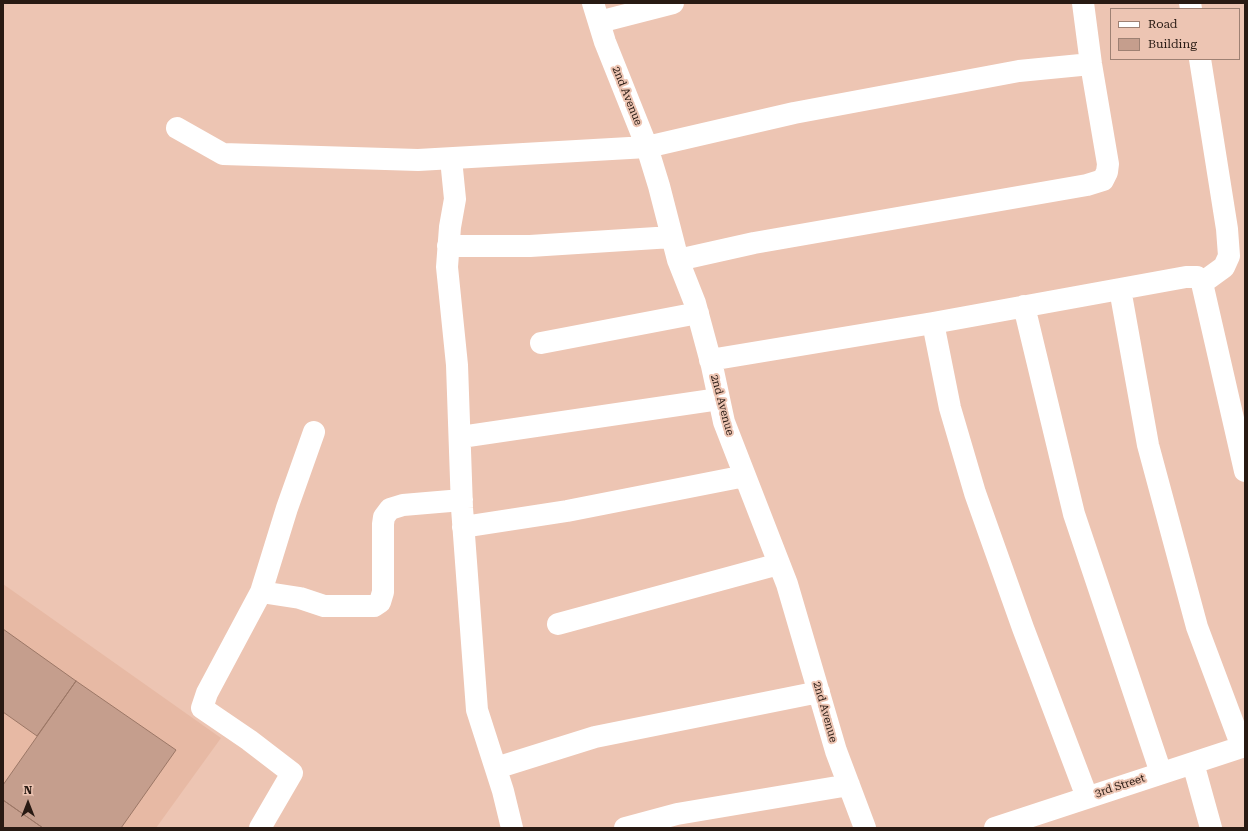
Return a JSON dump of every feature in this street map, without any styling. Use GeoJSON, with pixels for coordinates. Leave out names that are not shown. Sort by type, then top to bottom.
{"type":"FeatureCollection","features":[{"type":"Feature","properties":{"kind":"street"},"geometry":{"type":"LineString","coordinates":[[596,12],[673,3]]}},
{"type":"Feature","properties":{"kind":"street"},"geometry":{"type":"LineString","coordinates":[[678,260],[754,243],[1103,180],[1109,167],[1091,64],[1083,3]]}},
{"type":"Feature","properties":{"kind":"street","name":"2nd Avenue"},"geometry":{"type":"LineString","coordinates":[[596,12],[647,147],[659,186],[678,260],[698,313],[724,422],[787,584],[836,752],[865,828]]}},
{"type":"Feature","properties":{"kind":"street"},"geometry":{"type":"LineString","coordinates":[[1200,60],[1228,230],[1229,256],[1224,267],[1202,283]]}},
{"type":"Feature","properties":{"kind":"street"},"geometry":{"type":"LineString","coordinates":[[177,128],[223,154],[418,160],[647,147],[817,109],[1019,71],[1091,64]]}},
{"type":"Feature","properties":{"kind":"street"},"geometry":{"type":"LineString","coordinates":[[452,159],[455,198],[450,227],[447,267],[457,365],[463,527],[477,710],[496,768],[512,828]]}},
{"type":"Feature","properties":{"kind":"street"},"geometry":{"type":"LineString","coordinates":[[448,246],[530,246],[672,237]]}},
{"type":"Feature","properties":{"kind":"street"},"geometry":{"type":"LineString","coordinates":[[710,360],[933,323],[1186,277],[1196,277],[1202,283],[1245,471]]}},
{"type":"Feature","properties":{"kind":"street"},"geometry":{"type":"LineString","coordinates":[[1120,289],[1148,445],[1197,627],[1243,746]]}},
{"type":"Feature","properties":{"kind":"street"},"geometry":{"type":"LineString","coordinates":[[1024,306],[1074,514],[1161,773]]}},
{"type":"Feature","properties":{"kind":"street"},"geometry":{"type":"LineString","coordinates":[[541,343],[698,313]]}},
{"type":"Feature","properties":{"kind":"street"},"geometry":{"type":"LineString","coordinates":[[933,323],[950,408],[975,493],[1023,628],[1087,797]]}},
{"type":"Feature","properties":{"kind":"street"},"geometry":{"type":"LineString","coordinates":[[460,437],[719,399]]}},
{"type":"Feature","properties":{"kind":"street"},"geometry":{"type":"LineString","coordinates":[[260,828],[292,774],[249,740],[202,708],[207,693],[262,592],[286,508],[314,432]]}},
{"type":"Feature","properties":{"kind":"street"},"geometry":{"type":"LineString","coordinates":[[463,527],[567,511],[745,476]]}},
{"type":"Feature","properties":{"kind":"street"},"geometry":{"type":"LineString","coordinates":[[262,592],[300,598],[324,606],[374,606],[380,602],[383,592],[383,524],[384,517],[390,509],[403,505],[462,500]]}},
{"type":"Feature","properties":{"kind":"street"},"geometry":{"type":"LineString","coordinates":[[558,624],[779,564]]}},
{"type":"Feature","properties":{"kind":"street"},"geometry":{"type":"LineString","coordinates":[[496,768],[595,737],[819,692]]}},
{"type":"Feature","properties":{"kind":"street","name":"3rd Street"},"geometry":{"type":"LineString","coordinates":[[995,828],[1161,773],[1193,764],[1243,746]]}},
{"type":"Feature","properties":{"kind":"street"},"geometry":{"type":"LineString","coordinates":[[1193,764],[1211,828]]}},
{"type":"Feature","properties":{"kind":"street"},"geometry":{"type":"LineString","coordinates":[[625,828],[677,814],[849,786]]}},
{"type":"Feature","properties":{"kind":"shaded area"},"geometry":{"type":"Polygon","coordinates":[[[3,584],[221,738],[156,828],[3,828],[3,584]]]}},
{"type":"Feature","properties":{"kind":"building"},"geometry":{"type":"Polygon","coordinates":[[[3,629],[76,681],[37,736],[3,712],[3,629]]]}},
{"type":"Feature","properties":{"kind":"building"},"geometry":{"type":"Polygon","coordinates":[[[76,681],[176,750],[121,828],[43,828],[3,800],[3,785],[76,681]]]}},
{"type":"Feature","properties":{"kind":"building"},"geometry":{"type":"Polygon","coordinates":[[[3,800],[43,828],[3,828],[3,800]]]}}]}
